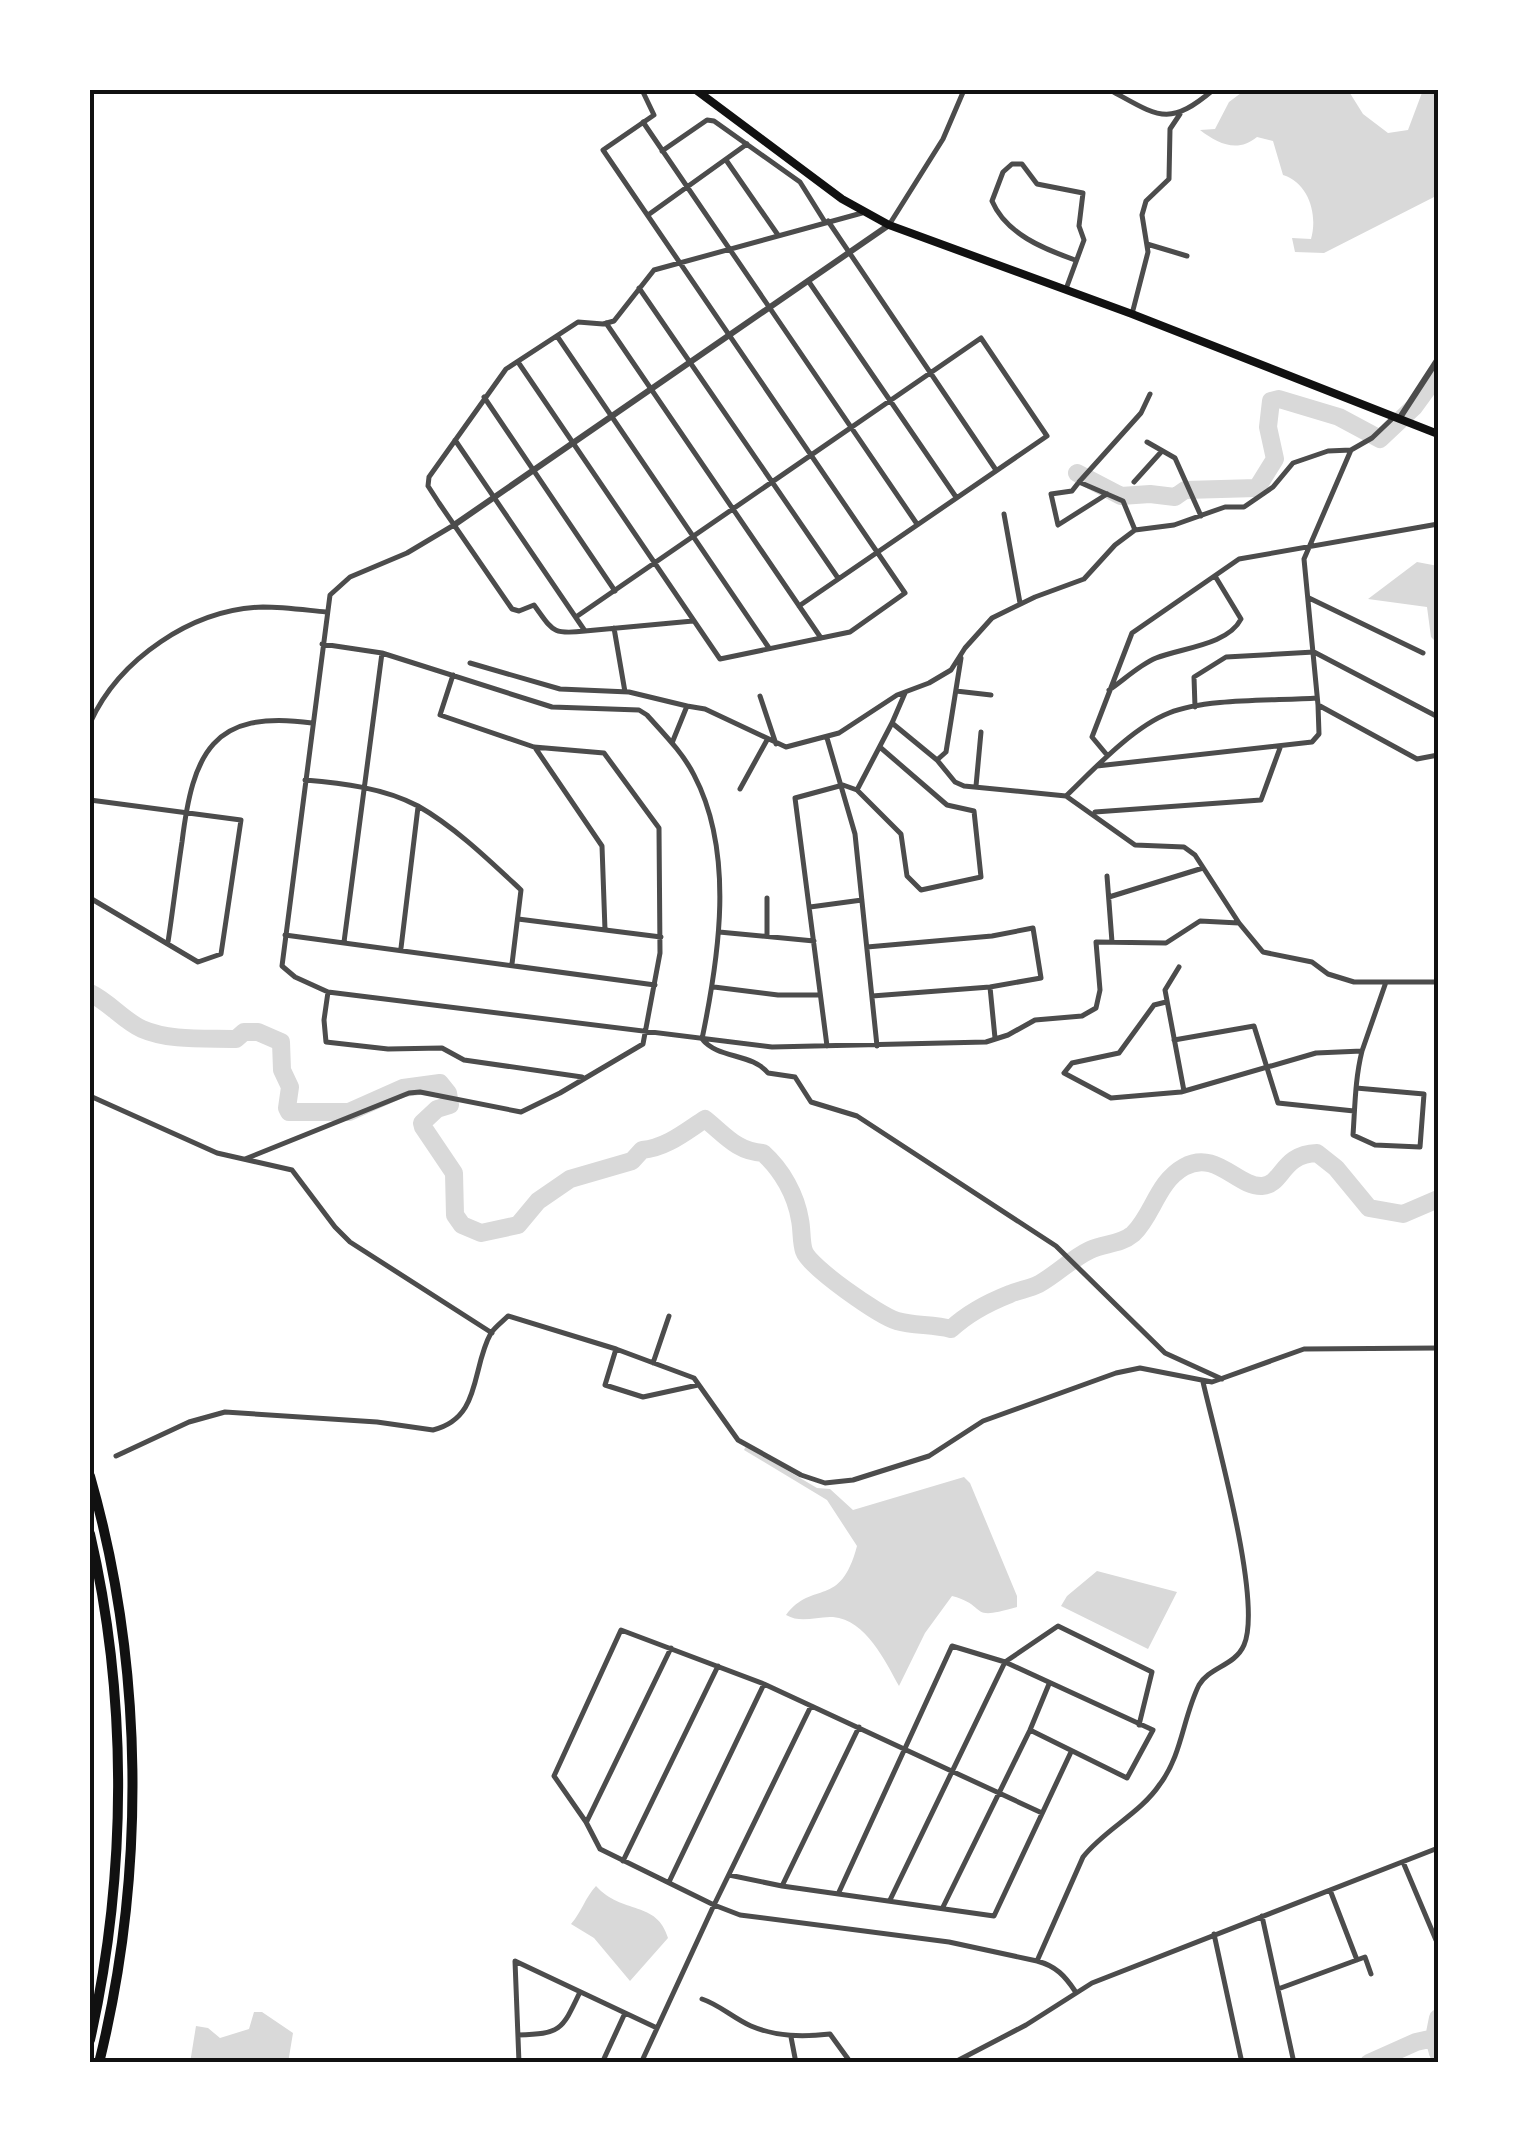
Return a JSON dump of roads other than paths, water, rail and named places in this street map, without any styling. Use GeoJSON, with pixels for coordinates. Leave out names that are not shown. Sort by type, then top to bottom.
{"type":"FeatureCollection","features":[{"type":"Feature","properties":{"kind":"highway"},"geometry":{"type":"LineString","coordinates":[[90,1476],[117,1598],[132,1763],[132,1822],[122,1933],[99,2063]]}},
{"type":"Feature","properties":{"kind":"highway"},"geometry":{"type":"LineString","coordinates":[[90,1534],[110,1653],[118,1781],[110,1911],[90,2040]]}},
{"type":"Feature","properties":{"kind":"main road"},"geometry":{"type":"LineString","coordinates":[[696,90],[862,213],[1438,434]]}},
{"type":"Feature","properties":{"kind":"street"},"geometry":{"type":"LineString","coordinates":[[518,362],[720,659],[850,632],[905,593],[603,150],[654,115],[642,90]]}},
{"type":"Feature","properties":{"kind":"street"},"geometry":{"type":"LineString","coordinates":[[964,90],[943,140],[889,225],[454,525],[407,553],[350,577],[330,595],[282,966],[295,977],[328,992],[772,1047],[968,1043],[996,1039],[1034,1020],[1071,1018],[1090,1012],[1099,1002],[1096,942],[1166,944],[1200,921],[1239,922]]}},
{"type":"Feature","properties":{"kind":"street"},"geometry":{"type":"LineString","coordinates":[[1110,90],[1148,111],[1180,114]]}},
{"type":"Feature","properties":{"kind":"street"},"geometry":{"type":"LineString","coordinates":[[1132,314],[1144,268],[1142,214],[1146,201],[1169,179],[1170,129],[1180,114],[1213,90]]}},
{"type":"Feature","properties":{"kind":"street"},"geometry":{"type":"LineString","coordinates":[[662,151],[707,120],[714,120],[800,182],[996,470]]}},
{"type":"Feature","properties":{"kind":"street"},"geometry":{"type":"LineString","coordinates":[[643,122],[917,524]]}},
{"type":"Feature","properties":{"kind":"street"},"geometry":{"type":"LineString","coordinates":[[648,216],[747,144]]}},
{"type":"Feature","properties":{"kind":"street"},"geometry":{"type":"LineString","coordinates":[[726,160],[778,235]]}},
{"type":"Feature","properties":{"kind":"street"},"geometry":{"type":"LineString","coordinates":[[1066,290],[1084,240],[1079,226],[1083,193],[1037,184],[1022,164],[1012,164],[1003,172],[992,201],[996,210],[1038,247],[1075,260]]}},
{"type":"Feature","properties":{"kind":"street"},"geometry":{"type":"LineString","coordinates":[[693,621],[553,632],[534,604],[518,611],[512,608],[428,486],[429,477],[506,368],[578,322],[614,321],[654,270],[862,213]]}},
{"type":"Feature","properties":{"kind":"street"},"geometry":{"type":"LineString","coordinates":[[1146,243],[1187,256]]}},
{"type":"Feature","properties":{"kind":"street"},"geometry":{"type":"LineString","coordinates":[[808,282],[956,497]]}},
{"type":"Feature","properties":{"kind":"street"},"geometry":{"type":"LineString","coordinates":[[640,288],[838,578]]}},
{"type":"Feature","properties":{"kind":"street"},"geometry":{"type":"LineString","coordinates":[[606,323],[822,638]]}},
{"type":"Feature","properties":{"kind":"street"},"geometry":{"type":"LineString","coordinates":[[557,336],[770,648]]}},
{"type":"Feature","properties":{"kind":"street"},"geometry":{"type":"LineString","coordinates":[[576,617],[981,338],[1046,436],[799,606]]}},
{"type":"Feature","properties":{"kind":"street"},"geometry":{"type":"LineString","coordinates":[[470,663],[560,690],[625,692],[705,708],[776,744],[794,747],[827,738],[906,691],[951,670],[986,622],[1020,603],[1084,579],[1115,545],[1135,530],[1174,525],[1244,506],[1262,496],[1293,463],[1306,456],[1351,450],[1372,438],[1396,418],[1438,360]]}},
{"type":"Feature","properties":{"kind":"street"},"geometry":{"type":"LineString","coordinates":[[1107,494],[1058,525],[1052,494],[1072,491],[1141,413],[1150,394]]}},
{"type":"Feature","properties":{"kind":"street"},"geometry":{"type":"LineString","coordinates":[[484,396],[615,591]]}},
{"type":"Feature","properties":{"kind":"street"},"geometry":{"type":"LineString","coordinates":[[455,440],[584,630]]}},
{"type":"Feature","properties":{"kind":"street"},"geometry":{"type":"LineString","coordinates":[[1147,442],[1174,458],[1200,516]]}},
{"type":"Feature","properties":{"kind":"street"},"geometry":{"type":"LineString","coordinates":[[1134,482],[1162,450]]}},
{"type":"Feature","properties":{"kind":"street"},"geometry":{"type":"LineString","coordinates":[[1097,766],[1280,748],[1312,742],[1319,734],[1304,559],[1351,450]]}},
{"type":"Feature","properties":{"kind":"street"},"geometry":{"type":"LineString","coordinates":[[1079,482],[1123,501],[1135,530]]}},
{"type":"Feature","properties":{"kind":"street"},"geometry":{"type":"LineString","coordinates":[[1004,514],[1020,603]]}},
{"type":"Feature","properties":{"kind":"street"},"geometry":{"type":"LineString","coordinates":[[1107,754],[1092,737],[1132,633],[1239,559],[1438,524]]}},
{"type":"Feature","properties":{"kind":"street"},"geometry":{"type":"LineString","coordinates":[[1107,692],[1152,660],[1212,640],[1238,626],[1241,619],[1215,576]]}},
{"type":"Feature","properties":{"kind":"street"},"geometry":{"type":"LineString","coordinates":[[1308,598],[1423,653]]}},
{"type":"Feature","properties":{"kind":"street"},"geometry":{"type":"LineString","coordinates":[[90,723],[120,676],[182,628],[261,607],[326,612]]}},
{"type":"Feature","properties":{"kind":"street"},"geometry":{"type":"LineString","coordinates":[[614,628],[625,692]]}},
{"type":"Feature","properties":{"kind":"street"},"geometry":{"type":"LineString","coordinates":[[322,644],[382,652],[552,706],[639,710],[672,743],[693,772],[716,840],[719,932],[702,1039],[708,1047],[762,1066],[768,1073],[795,1077],[811,1102],[857,1116],[1066,1256],[1165,1353],[1222,1379]]}},
{"type":"Feature","properties":{"kind":"street"},"geometry":{"type":"LineString","coordinates":[[344,942],[382,652]]}},
{"type":"Feature","properties":{"kind":"street"},"geometry":{"type":"LineString","coordinates":[[1195,706],[1194,677],[1226,656],[1314,652],[1438,717]]}},
{"type":"Feature","properties":{"kind":"street"},"geometry":{"type":"LineString","coordinates":[[937,760],[946,752],[961,656]]}},
{"type":"Feature","properties":{"kind":"street"},"geometry":{"type":"LineString","coordinates":[[245,1158],[420,1092],[521,1112],[643,1044],[661,938],[659,828],[604,753],[534,747],[440,715],[452,674]]}},
{"type":"Feature","properties":{"kind":"street"},"geometry":{"type":"LineString","coordinates":[[858,790],[906,691]]}},
{"type":"Feature","properties":{"kind":"street"},"geometry":{"type":"LineString","coordinates":[[956,691],[991,696]]}},
{"type":"Feature","properties":{"kind":"street"},"geometry":{"type":"LineString","coordinates":[[760,696],[776,744]]}},
{"type":"Feature","properties":{"kind":"street"},"geometry":{"type":"LineString","coordinates":[[1066,796],[1107,754],[1167,714],[1195,706],[1318,702],[1417,759],[1438,755]]}},
{"type":"Feature","properties":{"kind":"street"},"geometry":{"type":"LineString","coordinates":[[672,743],[687,706]]}},
{"type":"Feature","properties":{"kind":"street"},"geometry":{"type":"LineString","coordinates":[[168,942],[189,788],[210,746],[224,734],[247,724],[280,719],[312,723]]}},
{"type":"Feature","properties":{"kind":"street"},"geometry":{"type":"LineString","coordinates":[[892,722],[937,760],[955,782],[1066,796],[1135,845],[1184,846],[1263,952],[1312,962],[1328,974],[1354,982],[1438,982]]}},
{"type":"Feature","properties":{"kind":"street"},"geometry":{"type":"LineString","coordinates":[[976,786],[982,732]]}},
{"type":"Feature","properties":{"kind":"street"},"geometry":{"type":"LineString","coordinates":[[827,738],[855,834],[877,1046]]}},
{"type":"Feature","properties":{"kind":"street"},"geometry":{"type":"LineString","coordinates":[[740,789],[768,740]]}},
{"type":"Feature","properties":{"kind":"street"},"geometry":{"type":"LineString","coordinates":[[534,747],[602,846],[605,930]]}},
{"type":"Feature","properties":{"kind":"street"},"geometry":{"type":"LineString","coordinates":[[827,1047],[794,798],[843,785],[858,790],[901,834],[908,876],[921,890],[981,876],[974,812],[947,805],[881,748]]}},
{"type":"Feature","properties":{"kind":"street"},"geometry":{"type":"LineString","coordinates":[[1092,812],[1261,800],[1280,748]]}},
{"type":"Feature","properties":{"kind":"street"},"geometry":{"type":"LineString","coordinates":[[305,780],[363,788],[418,806],[521,890],[512,964]]}},
{"type":"Feature","properties":{"kind":"street"},"geometry":{"type":"LineString","coordinates":[[90,800],[242,820],[221,954],[198,962],[90,898]]}},
{"type":"Feature","properties":{"kind":"street"},"geometry":{"type":"LineString","coordinates":[[401,948],[418,806]]}},
{"type":"Feature","properties":{"kind":"street"},"geometry":{"type":"LineString","coordinates":[[1110,897],[1203,868]]}},
{"type":"Feature","properties":{"kind":"street"},"geometry":{"type":"LineString","coordinates":[[1106,876],[1112,942]]}},
{"type":"Feature","properties":{"kind":"street"},"geometry":{"type":"LineString","coordinates":[[767,936],[768,898]]}},
{"type":"Feature","properties":{"kind":"street"},"geometry":{"type":"LineString","coordinates":[[810,908],[862,900]]}},
{"type":"Feature","properties":{"kind":"street"},"geometry":{"type":"LineString","coordinates":[[518,919],[661,938]]}},
{"type":"Feature","properties":{"kind":"street"},"geometry":{"type":"LineString","coordinates":[[866,947],[992,936],[1033,928],[1041,978],[872,996]]}},
{"type":"Feature","properties":{"kind":"street"},"geometry":{"type":"LineString","coordinates":[[719,932],[814,941]]}},
{"type":"Feature","properties":{"kind":"street"},"geometry":{"type":"LineString","coordinates":[[285,935],[655,985]]}},
{"type":"Feature","properties":{"kind":"street"},"geometry":{"type":"LineString","coordinates":[[1179,968],[1165,990],[1184,1091]]}},
{"type":"Feature","properties":{"kind":"street"},"geometry":{"type":"LineString","coordinates":[[1356,1088],[1424,1094],[1420,1147],[1375,1146],[1353,1135],[1356,1088],[1362,1051],[1386,982]]}},
{"type":"Feature","properties":{"kind":"street"},"geometry":{"type":"LineString","coordinates":[[990,986],[996,1039]]}},
{"type":"Feature","properties":{"kind":"street"},"geometry":{"type":"LineString","coordinates":[[713,987],[820,995]]}},
{"type":"Feature","properties":{"kind":"street"},"geometry":{"type":"LineString","coordinates":[[328,992],[326,1042],[388,1049],[442,1048],[464,1060],[585,1078]]}},
{"type":"Feature","properties":{"kind":"street"},"geometry":{"type":"LineString","coordinates":[[1166,1002],[1154,1005],[1119,1053],[1072,1062],[1064,1073],[1111,1098],[1184,1091],[1316,1054],[1362,1051]]}},
{"type":"Feature","properties":{"kind":"street"},"geometry":{"type":"LineString","coordinates":[[1174,1040],[1254,1026],[1278,1103],[1354,1111]]}},
{"type":"Feature","properties":{"kind":"street"},"geometry":{"type":"LineString","coordinates":[[90,1096],[217,1153],[292,1170],[350,1242],[492,1333]]}},
{"type":"Feature","properties":{"kind":"street"},"geometry":{"type":"LineString","coordinates":[[116,1456],[213,1414],[350,1419],[433,1430],[445,1427],[465,1410],[492,1333],[508,1316],[694,1378],[738,1440],[801,1475],[837,1483],[929,1456],[983,1421],[1116,1373],[1140,1368],[1203,1382],[1315,1348],[1438,1348]]}},
{"type":"Feature","properties":{"kind":"street"},"geometry":{"type":"LineString","coordinates":[[653,1363],[669,1316]]}},
{"type":"Feature","properties":{"kind":"street"},"geometry":{"type":"LineString","coordinates":[[616,1350],[605,1385],[643,1397],[698,1385]]}},
{"type":"Feature","properties":{"kind":"street"},"geometry":{"type":"LineString","coordinates":[[1038,1961],[1082,1858],[1160,1784],[1174,1759],[1200,1682],[1234,1660],[1246,1641],[1248,1604],[1240,1547],[1203,1382]]}},
{"type":"Feature","properties":{"kind":"street"},"geometry":{"type":"LineString","coordinates":[[890,1900],[1005,1662],[1058,1626],[1152,1672],[1140,1726]]}},
{"type":"Feature","properties":{"kind":"street"},"geometry":{"type":"LineString","coordinates":[[1042,1813],[764,1684],[622,1630],[554,1776],[600,1849],[714,1905],[740,1915],[949,1942],[1038,1961],[1051,1965],[1076,1992]]}},
{"type":"Feature","properties":{"kind":"street"},"geometry":{"type":"LineString","coordinates":[[839,1892],[952,1646],[1005,1662],[1152,1730],[1127,1778],[1030,1730]]}},
{"type":"Feature","properties":{"kind":"street"},"geometry":{"type":"LineString","coordinates":[[586,1822],[671,1648]]}},
{"type":"Feature","properties":{"kind":"street"},"geometry":{"type":"LineString","coordinates":[[624,1861],[718,1666]]}},
{"type":"Feature","properties":{"kind":"street"},"geometry":{"type":"LineString","coordinates":[[669,1882],[764,1684]]}},
{"type":"Feature","properties":{"kind":"street"},"geometry":{"type":"LineString","coordinates":[[943,1907],[1049,1684]]}},
{"type":"Feature","properties":{"kind":"street"},"geometry":{"type":"LineString","coordinates":[[641,2063],[811,1706]]}},
{"type":"Feature","properties":{"kind":"street"},"geometry":{"type":"LineString","coordinates":[[782,1886],[859,1727]]}},
{"type":"Feature","properties":{"kind":"street"},"geometry":{"type":"LineString","coordinates":[[729,1875],[994,1916],[1070,1752]]}},
{"type":"Feature","properties":{"kind":"street"},"geometry":{"type":"LineString","coordinates":[[953,2063],[1026,2025],[1076,1992],[1438,1848]]}},
{"type":"Feature","properties":{"kind":"street"},"geometry":{"type":"LineString","coordinates":[[1403,1862],[1436,1940]]}},
{"type":"Feature","properties":{"kind":"street"},"geometry":{"type":"LineString","coordinates":[[1330,1890],[1357,1960]]}},
{"type":"Feature","properties":{"kind":"street"},"geometry":{"type":"LineString","coordinates":[[1262,1916],[1294,2063]]}},
{"type":"Feature","properties":{"kind":"street"},"geometry":{"type":"LineString","coordinates":[[1214,1934],[1242,2063]]}},
{"type":"Feature","properties":{"kind":"street"},"geometry":{"type":"LineString","coordinates":[[1278,1989],[1365,1957],[1371,1974]]}},
{"type":"Feature","properties":{"kind":"street"},"geometry":{"type":"LineString","coordinates":[[519,2063],[514,1961],[657,2028]]}},
{"type":"Feature","properties":{"kind":"street"},"geometry":{"type":"LineString","coordinates":[[518,2036],[557,2032],[564,2026],[580,1992]]}},
{"type":"Feature","properties":{"kind":"street"},"geometry":{"type":"LineString","coordinates":[[702,1999],[751,2026],[791,2037],[830,2034],[852,2063]]}},
{"type":"Feature","properties":{"kind":"street"},"geometry":{"type":"LineString","coordinates":[[602,2063],[625,2013]]}},
{"type":"Feature","properties":{"kind":"street"},"geometry":{"type":"LineString","coordinates":[[791,2037],[796,2063]]}},
{"type":"Feature","properties":{"kind":"waterway"},"geometry":{"type":"LineString","coordinates":[[1077,473],[1121,496],[1175,497],[1185,490],[1257,488],[1275,459],[1268,427],[1271,401],[1279,399],[1339,417],[1380,439],[1414,407],[1438,374]]}},
{"type":"Feature","properties":{"kind":"waterway"},"geometry":{"type":"LineString","coordinates":[[90,993],[135,1026],[153,1033],[236,1039],[244,1032],[258,1032],[281,1042],[282,1070],[290,1087],[289,1112],[349,1112],[403,1088],[440,1083],[448,1093],[450,1105],[437,1109],[422,1123],[423,1127],[454,1173],[455,1215],[462,1225],[481,1233],[518,1225],[538,1201],[570,1179],[632,1161],[642,1150],[667,1143],[705,1119],[738,1146],[763,1153],[776,1167],[795,1201],[804,1251],[818,1268],[876,1310],[910,1324],[951,1329],[986,1305],[1039,1284],[1090,1250],[1128,1238],[1140,1226],[1167,1181],[1196,1163],[1216,1165],[1262,1186],[1274,1181],[1296,1158],[1317,1153],[1336,1168],[1369,1208],[1403,1214],[1438,1199]]}},
{"type":"Feature","properties":{"kind":"waterway"},"geometry":{"type":"LineString","coordinates":[[1438,2018],[1434,2038],[1438,2053]]}},
{"type":"Feature","properties":{"kind":"waterway"},"geometry":{"type":"LineString","coordinates":[[1369,2063],[1434,2038]]}}]}
